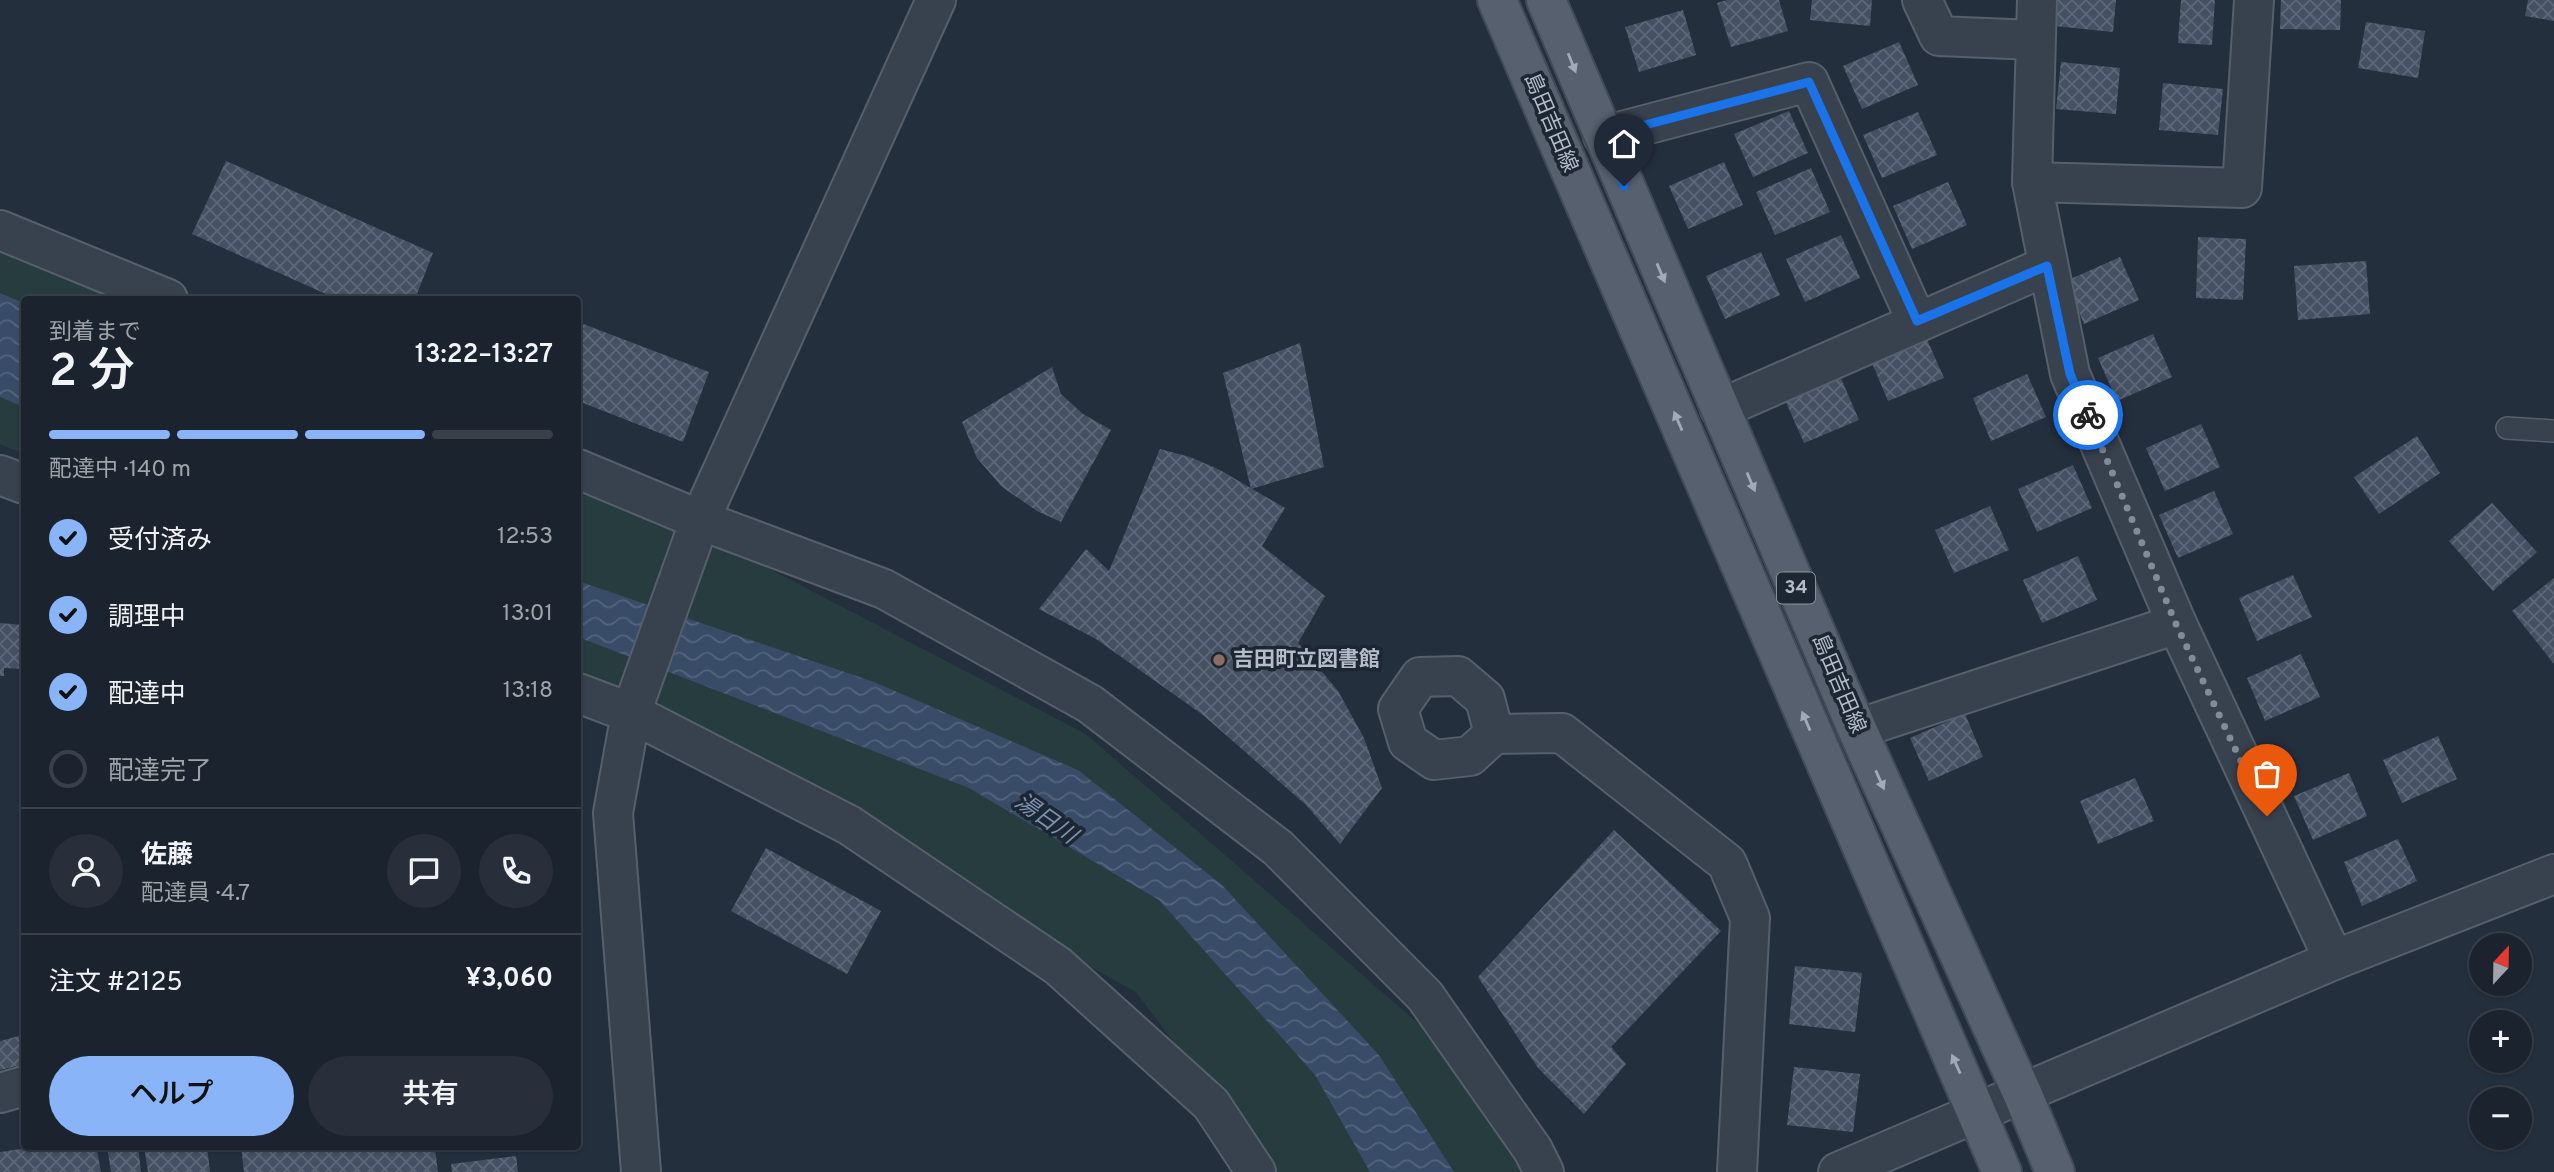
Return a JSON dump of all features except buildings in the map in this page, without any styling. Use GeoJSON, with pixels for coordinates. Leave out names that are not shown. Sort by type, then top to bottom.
{"type":"FeatureCollection","features":[{"type":"Feature","properties":{"kind":"main road","name":"島田吉田線"},"geometry":{"type":"LineString","coordinates":[[1497,0],[2002,1172]]}},
{"type":"Feature","properties":{"kind":"main road","name":"島田吉田線"},"geometry":{"type":"LineString","coordinates":[[1546,0],[1857,729],[2055,1172]]}},
{"type":"Feature","properties":{"kind":"street"},"geometry":{"type":"LineString","coordinates":[[641,1172],[613,813],[631,713],[700,520],[936,0]]}},
{"type":"Feature","properties":{"kind":"street"},"geometry":{"type":"LineString","coordinates":[[1922,0],[1939,36],[2035,40]]}},
{"type":"Feature","properties":{"kind":"street"},"geometry":{"type":"LineString","coordinates":[[2037,0],[2032,182],[2070,374],[2176,624],[2334,960]]}},
{"type":"Feature","properties":{"kind":"street"},"geometry":{"type":"LineString","coordinates":[[2032,182],[2242,188],[2255,0]]}},
{"type":"Feature","properties":{"kind":"street"},"geometry":{"type":"LineString","coordinates":[[1603,136],[1809,82],[1917,321]]}},
{"type":"Feature","properties":{"kind":"street"},"geometry":{"type":"LineString","coordinates":[[0,230],[161,296]]}},
{"type":"Feature","properties":{"kind":"street"},"geometry":{"type":"LineString","coordinates":[[1720,410],[2047,266]]}},
{"type":"Feature","properties":{"kind":"street"},"geometry":{"type":"LineString","coordinates":[[581,470],[700,520],[884,589],[1090,704],[1278,848],[1425,996],[1533,1150],[1544,1172]]}},
{"type":"Feature","properties":{"kind":"street"},"geometry":{"type":"LineString","coordinates":[[0,475],[21,483]]}},
{"type":"Feature","properties":{"kind":"street"},"geometry":{"type":"LineString","coordinates":[[1857,729],[2176,624]]}},
{"type":"Feature","properties":{"kind":"street"},"geometry":{"type":"LineString","coordinates":[[581,694],[631,713],[849,825],[1058,966],[1212,1104],[1256,1172]]}},
{"type":"Feature","properties":{"kind":"street"},"geometry":{"type":"LineString","coordinates":[[1494,734],[1562,733],[1727,863],[1750,918],[1737,1172]]}},
{"type":"Feature","properties":{"kind":"street"},"geometry":{"type":"LineString","coordinates":[[1838,1172],[2334,960],[2554,874]]}},
{"type":"Feature","properties":{"kind":"street"},"geometry":{"type":"LineString","coordinates":[[0,1093],[21,1087]]}},
{"type":"Feature","properties":{"kind":"lane"},"geometry":{"type":"LineString","coordinates":[[2507,428],[2554,431]]}},
{"type":"Feature","properties":{"kind":"green space"},"geometry":{"type":"Polygon","coordinates":[[[0,242],[138,296],[21,296],[21,453],[0,444],[0,242]]]}},
{"type":"Feature","properties":{"kind":"green space"},"geometry":{"type":"Polygon","coordinates":[[[581,471],[1086,734],[1483,1080],[1545,1172],[1271,1172],[1136,992],[631,713],[581,691],[581,471]]]}},
{"type":"Feature","properties":{"kind":"water"},"geometry":{"type":"Polygon","coordinates":[[[0,293],[21,302],[21,406],[0,397],[0,293]]]}},
{"type":"Feature","properties":{"kind":"water","name":"湯日川"},"geometry":{"type":"Polygon","coordinates":[[[581,582],[874,682],[1078,770],[1222,885],[1379,1055],[1454,1172],[1370,1172],[1315,1075],[1159,900],[969,788],[581,638],[581,582]]]}},
{"type":"Feature","properties":{"kind":"way so far"},"geometry":{"type":"LineString","coordinates":[[2088,415],[2176,624],[2267,816]]}},
{"type":"Feature","properties":{"kind":"place","name":"吉田町立図書館"},"geometry":{"type":"Point","coordinates":[1219,660]}},
{"type":"Feature","properties":{"kind":"route"},"geometry":{"type":"LineString","coordinates":[[1624,186],[1603,136],[1809,82],[1917,321],[2047,266],[2070,374],[2088,415]]}}]}
